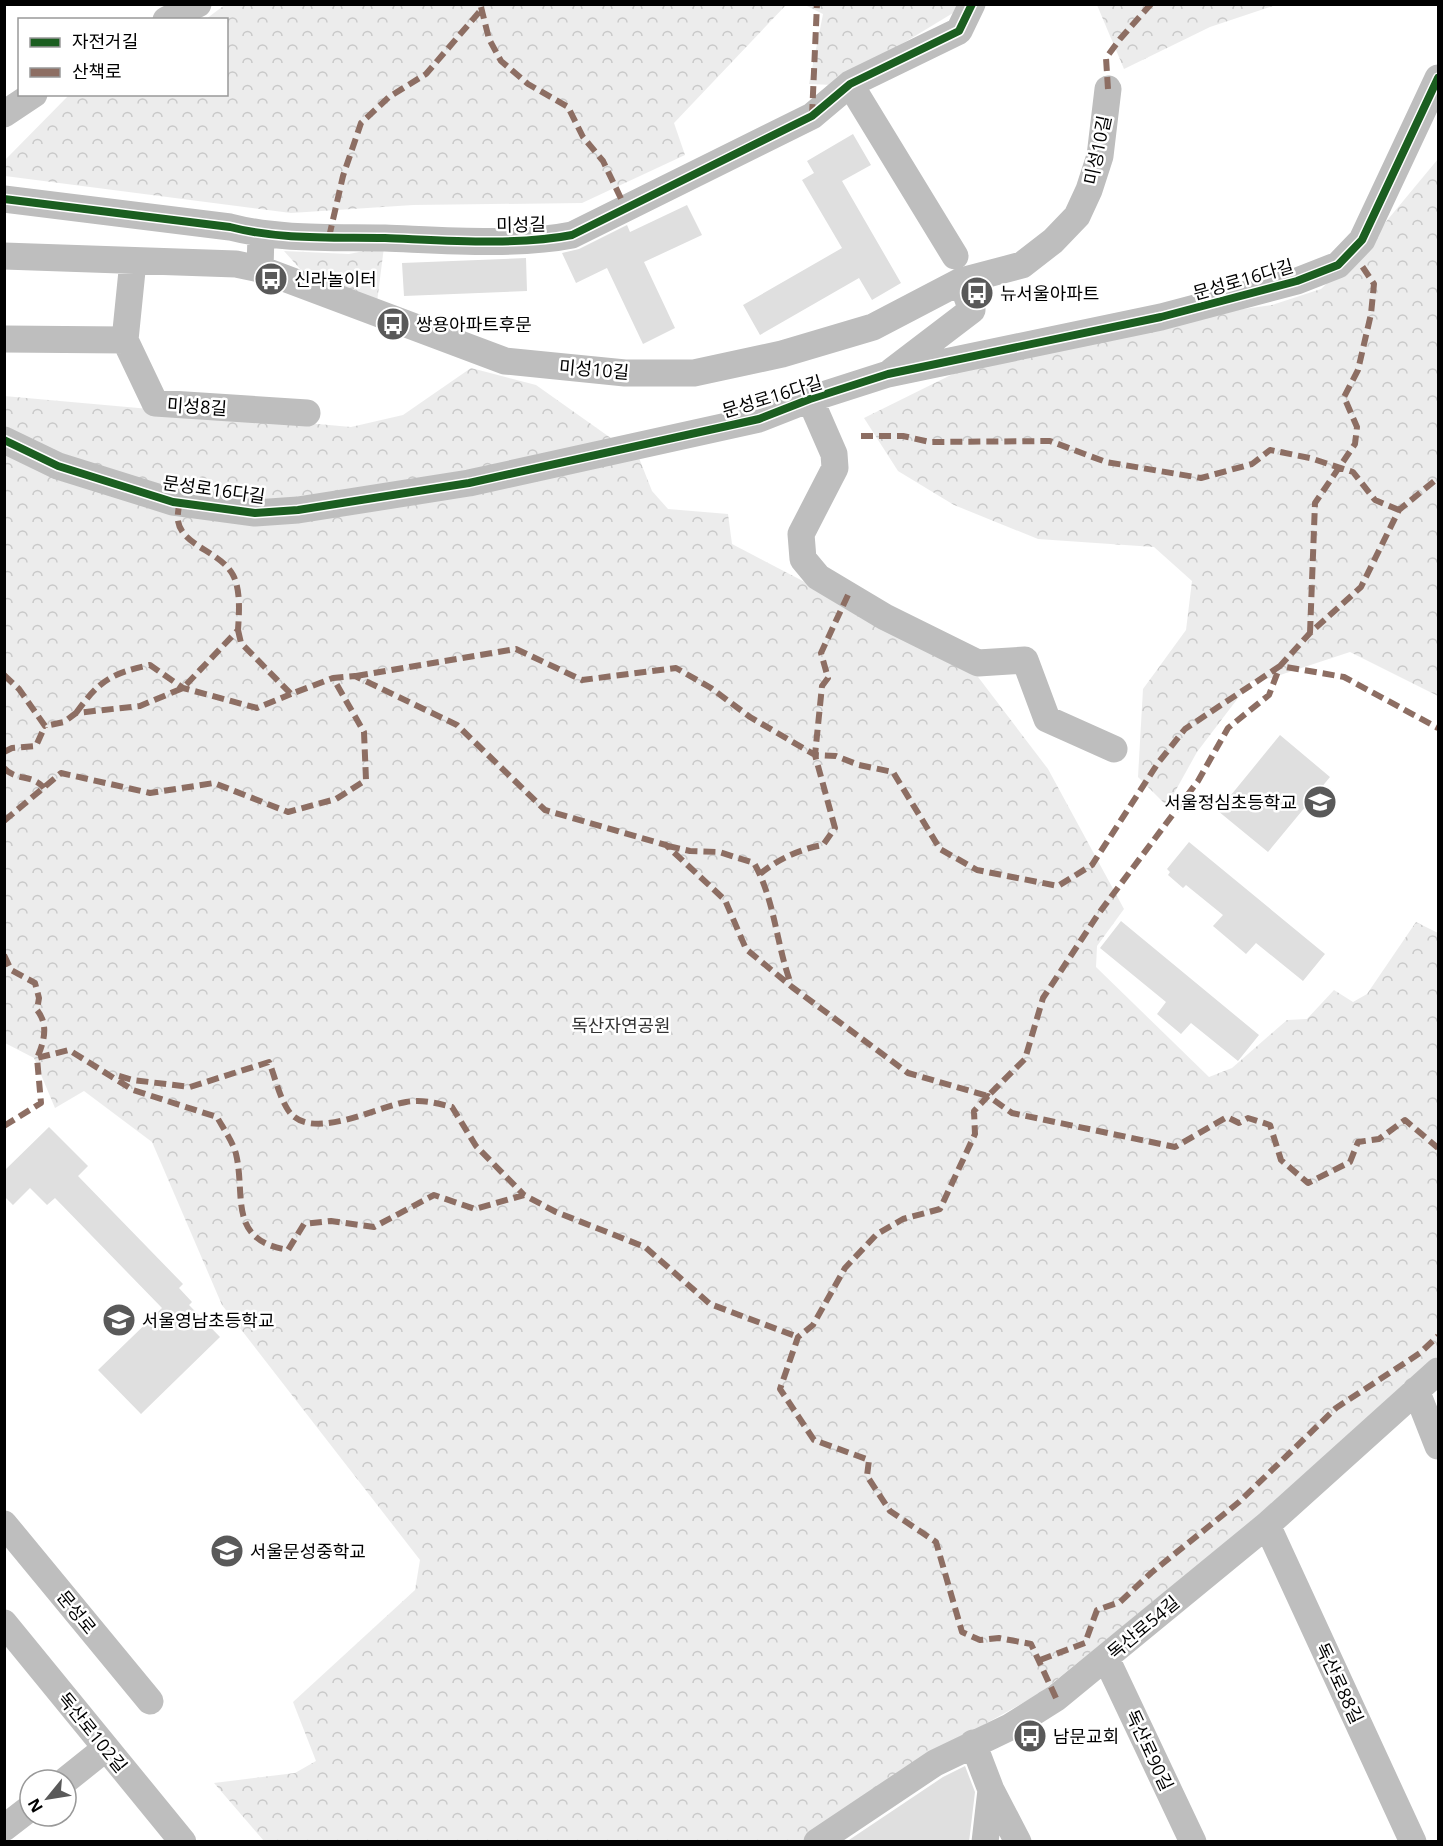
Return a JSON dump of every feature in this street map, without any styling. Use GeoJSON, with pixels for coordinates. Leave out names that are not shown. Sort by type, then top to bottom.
{"type":"FeatureCollection","features":[{"type":"Feature","properties":{"kind":"street"},"geometry":{"type":"LineString","coordinates":[[170,18],[198,4]]}},
{"type":"Feature","properties":{"kind":"street","name":"미성길"},"geometry":{"type":"LineString","coordinates":[[4,200],[230,226],[261,235],[440,240],[553,239],[572,235],[812,116],[850,84],[959,30],[972,4]]}},
{"type":"Feature","properties":{"kind":"street","name":"문성로16다길"},"geometry":{"type":"LineString","coordinates":[[4,440],[58,466],[173,502],[255,513],[298,510],[469,483],[759,419],[810,399],[888,374],[1171,315],[1297,281],[1338,265],[1362,240],[1438,78]]}},
{"type":"Feature","properties":{"kind":"street"},"geometry":{"type":"LineString","coordinates":[[850,84],[958,269],[972,310],[888,374]]}},
{"type":"Feature","properties":{"kind":"street","name":"미성10길"},"geometry":{"type":"LineString","coordinates":[[260,269],[505,360],[626,373],[694,373],[792,352],[873,327],[958,269],[1022,265],[1053,241],[1077,216],[1089,190],[1100,156],[1108,89]]}},
{"type":"Feature","properties":{"kind":"street"},"geometry":{"type":"LineString","coordinates":[[4,114],[31,96]]}},
{"type":"Feature","properties":{"kind":"street"},"geometry":{"type":"LineString","coordinates":[[4,256],[236,264],[260,269],[261,235]]}},
{"type":"Feature","properties":{"kind":"street"},"geometry":{"type":"LineString","coordinates":[[4,339],[125,340],[133,261]]}},
{"type":"Feature","properties":{"kind":"street","name":"미성8길"},"geometry":{"type":"LineString","coordinates":[[125,340],[155,403],[307,413]]}},
{"type":"Feature","properties":{"kind":"street"},"geometry":{"type":"LineString","coordinates":[[810,399],[834,454],[835,468],[801,534],[803,559],[818,576],[885,617],[978,663],[1025,660],[1047,718],[1114,749]]}},
{"type":"Feature","properties":{"kind":"street","name":"독산로54길"},"geometry":{"type":"LineString","coordinates":[[817,1842],[884,1795],[973,1743],[1010,1728],[1038,1711],[1267,1525],[1438,1371]]}},
{"type":"Feature","properties":{"kind":"street"},"geometry":{"type":"LineString","coordinates":[[1416,1390],[1438,1446]]}},
{"type":"Feature","properties":{"kind":"street","name":"문성로"},"geometry":{"type":"LineString","coordinates":[[4,1524],[150,1701]]}},
{"type":"Feature","properties":{"kind":"street","name":"독산로88길"},"geometry":{"type":"LineString","coordinates":[[1267,1525],[1413,1842]]}},
{"type":"Feature","properties":{"kind":"street","name":"독산로102길"},"geometry":{"type":"LineString","coordinates":[[4,1623],[183,1842]]}},
{"type":"Feature","properties":{"kind":"street","name":"독산로90길"},"geometry":{"type":"LineString","coordinates":[[1106,1658],[1193,1842]]}},
{"type":"Feature","properties":{"kind":"street"},"geometry":{"type":"LineString","coordinates":[[973,1743],[991,1790],[1018,1842]]}},
{"type":"Feature","properties":{"kind":"street"},"geometry":{"type":"LineString","coordinates":[[78,1770],[106,1748]]}},
{"type":"Feature","properties":{"kind":"street"},"geometry":{"type":"LineString","coordinates":[[985,1842],[991,1790]]}},
{"type":"Feature","properties":{"kind":"street"},"geometry":{"type":"LineString","coordinates":[[4,1828],[18,1817]]}},
{"type":"Feature","properties":{"kind":"green space"},"geometry":{"type":"Polygon","coordinates":[[[226,4],[786,4],[674,123],[685,155],[582,203],[413,205],[291,213],[5,176],[5,160],[68,96],[228,96],[228,18],[207,18],[226,4]]]}},
{"type":"Feature","properties":{"kind":"green space"},"geometry":{"type":"Polygon","coordinates":[[[805,5],[957,5],[953,13],[834,85],[809,84],[823,14],[805,5]]]}},
{"type":"Feature","properties":{"kind":"green space"},"geometry":{"type":"Polygon","coordinates":[[[1097,5],[1276,5],[1210,27],[1124,69],[1097,5]]]}},
{"type":"Feature","properties":{"kind":"green space"},"geometry":{"type":"Polygon","coordinates":[[[1438,159],[1438,696],[1350,652],[1271,678],[1251,681],[1197,752],[1167,806],[1138,777],[1143,689],[1186,630],[1192,581],[1154,547],[1038,539],[954,505],[898,471],[864,418],[961,370],[1200,315],[1272,305],[1321,289],[1365,247],[1438,159]]]}},
{"type":"Feature","properties":{"kind":"green space"},"geometry":{"type":"Polygon","coordinates":[[[384,247],[377,302],[301,270],[284,251],[349,254],[384,247]]]}},
{"type":"Feature","properties":{"kind":"green space","name":"독산자연공원"},"geometry":{"type":"Polygon","coordinates":[[[471,368],[536,385],[639,458],[652,491],[668,509],[728,514],[732,544],[972,669],[1048,769],[1124,909],[1097,946],[1096,967],[1209,1077],[1232,1068],[1287,1020],[1307,1019],[1334,990],[1353,1002],[1367,994],[1416,922],[1438,933],[1438,1356],[1318,1468],[1039,1694],[918,1761],[803,1841],[264,1841],[214,1783],[295,1773],[316,1761],[293,1702],[415,1590],[420,1560],[222,1305],[152,1142],[84,1091],[55,1108],[34,1058],[5,1043],[4,396],[351,427],[403,415],[471,368]]]}},
{"type":"Feature","properties":{"kind":"building"},"geometry":{"type":"Polygon","coordinates":[[[853,134],[871,165],[842,181],[901,283],[872,300],[859,278],[760,335],[743,305],[842,248],[802,180],[814,173],[807,161],[853,134]]]}},
{"type":"Feature","properties":{"kind":"building"},"geometry":{"type":"Polygon","coordinates":[[[687,205],[702,235],[644,262],[675,328],[643,344],[607,268],[576,283],[562,253],[579,249],[627,225],[630,232],[687,205]]]}},
{"type":"Feature","properties":{"kind":"building"},"geometry":{"type":"Polygon","coordinates":[[[526,258],[527,291],[404,296],[402,263],[526,258]]]}},
{"type":"Feature","properties":{"kind":"building"},"geometry":{"type":"Polygon","coordinates":[[[1280,735],[1330,777],[1268,852],[1218,811],[1280,735]]]}},
{"type":"Feature","properties":{"kind":"building"},"geometry":{"type":"Polygon","coordinates":[[[1189,842],[1325,954],[1303,981],[1256,943],[1246,954],[1213,926],[1223,915],[1186,885],[1183,888],[1168,875],[1170,872],[1167,869],[1189,842]]]}},
{"type":"Feature","properties":{"kind":"building"},"geometry":{"type":"Polygon","coordinates":[[[1121,921],[1259,1035],[1238,1061],[1191,1023],[1181,1034],[1157,1014],[1166,1002],[1100,948],[1121,921]]]}},
{"type":"Feature","properties":{"kind":"building"},"geometry":{"type":"Polygon","coordinates":[[[49,1127],[88,1166],[78,1176],[183,1284],[179,1288],[192,1302],[189,1305],[220,1337],[141,1414],[98,1370],[162,1308],[55,1198],[47,1205],[30,1188],[13,1205],[4,1196],[4,1171],[49,1127]]]}},
{"type":"Feature","properties":{"kind":"building"},"geometry":{"type":"Polygon","coordinates":[[[965,1766],[975,1792],[969,1842],[846,1842],[943,1777],[965,1766]]]}},
{"type":"Feature","properties":{"kind":"marked path"},"geometry":{"type":"LineString","coordinates":[[812,116],[817,4]]}},
{"type":"Feature","properties":{"kind":"marked path"},"geometry":{"type":"LineString","coordinates":[[1108,89],[1106,58],[1151,4]]}},
{"type":"Feature","properties":{"kind":"marked path"},"geometry":{"type":"LineString","coordinates":[[481,7],[489,39],[501,61],[528,84],[568,107],[583,137],[603,161],[626,209]]}},
{"type":"Feature","properties":{"kind":"marked path"},"geometry":{"type":"LineString","coordinates":[[329,237],[343,176],[361,123],[389,97],[426,74],[481,10]]}},
{"type":"Feature","properties":{"kind":"marked path"},"geometry":{"type":"LineString","coordinates":[[1310,633],[1315,503],[1355,444],[1357,427],[1344,397],[1358,370],[1371,314],[1374,284],[1360,263]]}},
{"type":"Feature","properties":{"kind":"marked path"},"geometry":{"type":"LineString","coordinates":[[861,436],[903,436],[930,442],[1050,441],[1106,462],[1201,478],[1252,464],[1270,450],[1310,458],[1353,472],[1375,500],[1399,510]]}},
{"type":"Feature","properties":{"kind":"marked path"},"geometry":{"type":"LineString","coordinates":[[4,821],[61,773],[150,793],[214,783],[288,812],[336,799],[366,780],[364,732],[333,678],[355,676],[457,725],[545,810],[666,845],[725,900],[746,949],[792,987],[908,1073],[988,1096],[1025,1059],[1043,998],[1099,913],[1198,781],[1228,728],[1269,695],[1280,666],[1310,633],[1361,587],[1399,510],[1438,478]]}},
{"type":"Feature","properties":{"kind":"marked path"},"geometry":{"type":"LineString","coordinates":[[4,675],[19,689],[45,726],[64,722],[76,713],[140,706],[183,688],[238,630],[239,602],[236,581],[227,567],[186,537],[181,530],[178,519],[179,503]]}},
{"type":"Feature","properties":{"kind":"marked path"},"geometry":{"type":"LineString","coordinates":[[760,874],[790,855],[823,845],[835,828],[815,755],[822,686],[828,678],[821,653],[848,595]]}},
{"type":"Feature","properties":{"kind":"marked path"},"geometry":{"type":"LineString","coordinates":[[238,630],[241,643],[291,694],[333,678]]}},
{"type":"Feature","properties":{"kind":"marked path"},"geometry":{"type":"LineString","coordinates":[[356,676],[516,649],[582,680],[676,668],[711,688],[750,717],[815,755],[836,756],[859,765],[893,772],[940,849],[977,870],[1058,886],[1092,865],[1158,763],[1185,729],[1280,666],[1344,677],[1438,728]]}},
{"type":"Feature","properties":{"kind":"marked path"},"geometry":{"type":"LineString","coordinates":[[76,713],[92,693],[107,680],[125,671],[150,665],[183,688],[257,708],[291,694]]}},
{"type":"Feature","properties":{"kind":"marked path"},"geometry":{"type":"LineString","coordinates":[[4,752],[12,748],[36,746],[45,726]]}},
{"type":"Feature","properties":{"kind":"marked path"},"geometry":{"type":"LineString","coordinates":[[4,768],[13,775],[35,781],[44,788]]}},
{"type":"Feature","properties":{"kind":"marked path"},"geometry":{"type":"LineString","coordinates":[[668,846],[690,851],[719,852],[754,863],[767,892],[791,984]]}},
{"type":"Feature","properties":{"kind":"marked path"},"geometry":{"type":"LineString","coordinates":[[4,955],[11,970],[35,983],[39,998],[37,1010],[44,1028],[42,1046],[37,1058]]}},
{"type":"Feature","properties":{"kind":"marked path"},"geometry":{"type":"LineString","coordinates":[[4,1126],[41,1103],[37,1058],[69,1050],[133,1090],[217,1117],[236,1154],[243,1214],[247,1226],[256,1237],[269,1245],[288,1250],[304,1224],[331,1221],[374,1227],[434,1195],[475,1209],[524,1195],[556,1212],[645,1247],[710,1304],[798,1337]]}},
{"type":"Feature","properties":{"kind":"marked path"},"geometry":{"type":"LineString","coordinates":[[119,1076],[133,1080],[190,1087],[269,1062],[288,1110],[298,1119],[311,1123],[344,1120],[412,1101],[452,1107],[476,1146],[524,1195]]}},
{"type":"Feature","properties":{"kind":"marked path"},"geometry":{"type":"LineString","coordinates":[[1056,1698],[1031,1644],[999,1638],[980,1640],[962,1632],[936,1542],[890,1511],[867,1476],[869,1460],[814,1440],[780,1389],[798,1337],[813,1325],[845,1268],[877,1234],[903,1219],[940,1209],[975,1134],[974,1111],[988,1096],[1012,1113],[1175,1147],[1227,1117],[1239,1123],[1248,1118],[1270,1125],[1281,1160],[1308,1183],[1350,1162],[1358,1142],[1379,1139],[1405,1120],[1438,1148]]}},
{"type":"Feature","properties":{"kind":"marked path"},"geometry":{"type":"LineString","coordinates":[[1040,1660],[1085,1643],[1097,1610],[1120,1602],[1151,1573],[1239,1502],[1336,1408],[1420,1353],[1438,1336]]}},
{"type":"Feature","properties":{"kind":"cycle path"},"geometry":{"type":"LineString","coordinates":[[4,199],[287,236],[504,241],[572,235],[812,116],[850,84],[959,31],[972,4]]}},
{"type":"Feature","properties":{"kind":"cycle path"},"geometry":{"type":"LineString","coordinates":[[4,440],[58,466],[173,502],[255,513],[298,510],[469,483],[759,419],[810,399],[888,374],[1161,317],[1297,281],[1338,265],[1362,240],[1438,78]]}},
{"type":"Feature","properties":{"kind":"place","name":"신라놀이터"},"geometry":{"type":"Point","coordinates":[271,279]}},
{"type":"Feature","properties":{"kind":"place","name":"뉴서울아파트"},"geometry":{"type":"Point","coordinates":[977,293]}},
{"type":"Feature","properties":{"kind":"place","name":"쌍용아파트후문"},"geometry":{"type":"Point","coordinates":[393,324]}},
{"type":"Feature","properties":{"kind":"place","name":"서울정심초등학교"},"geometry":{"type":"Point","coordinates":[1320,802]}},
{"type":"Feature","properties":{"kind":"place","name":"서울영남초등학교"},"geometry":{"type":"Point","coordinates":[119,1320]}},
{"type":"Feature","properties":{"kind":"place","name":"서울문성중학교"},"geometry":{"type":"Point","coordinates":[227,1551]}},
{"type":"Feature","properties":{"kind":"place","name":"남문교회"},"geometry":{"type":"Point","coordinates":[1030,1736]}}]}
